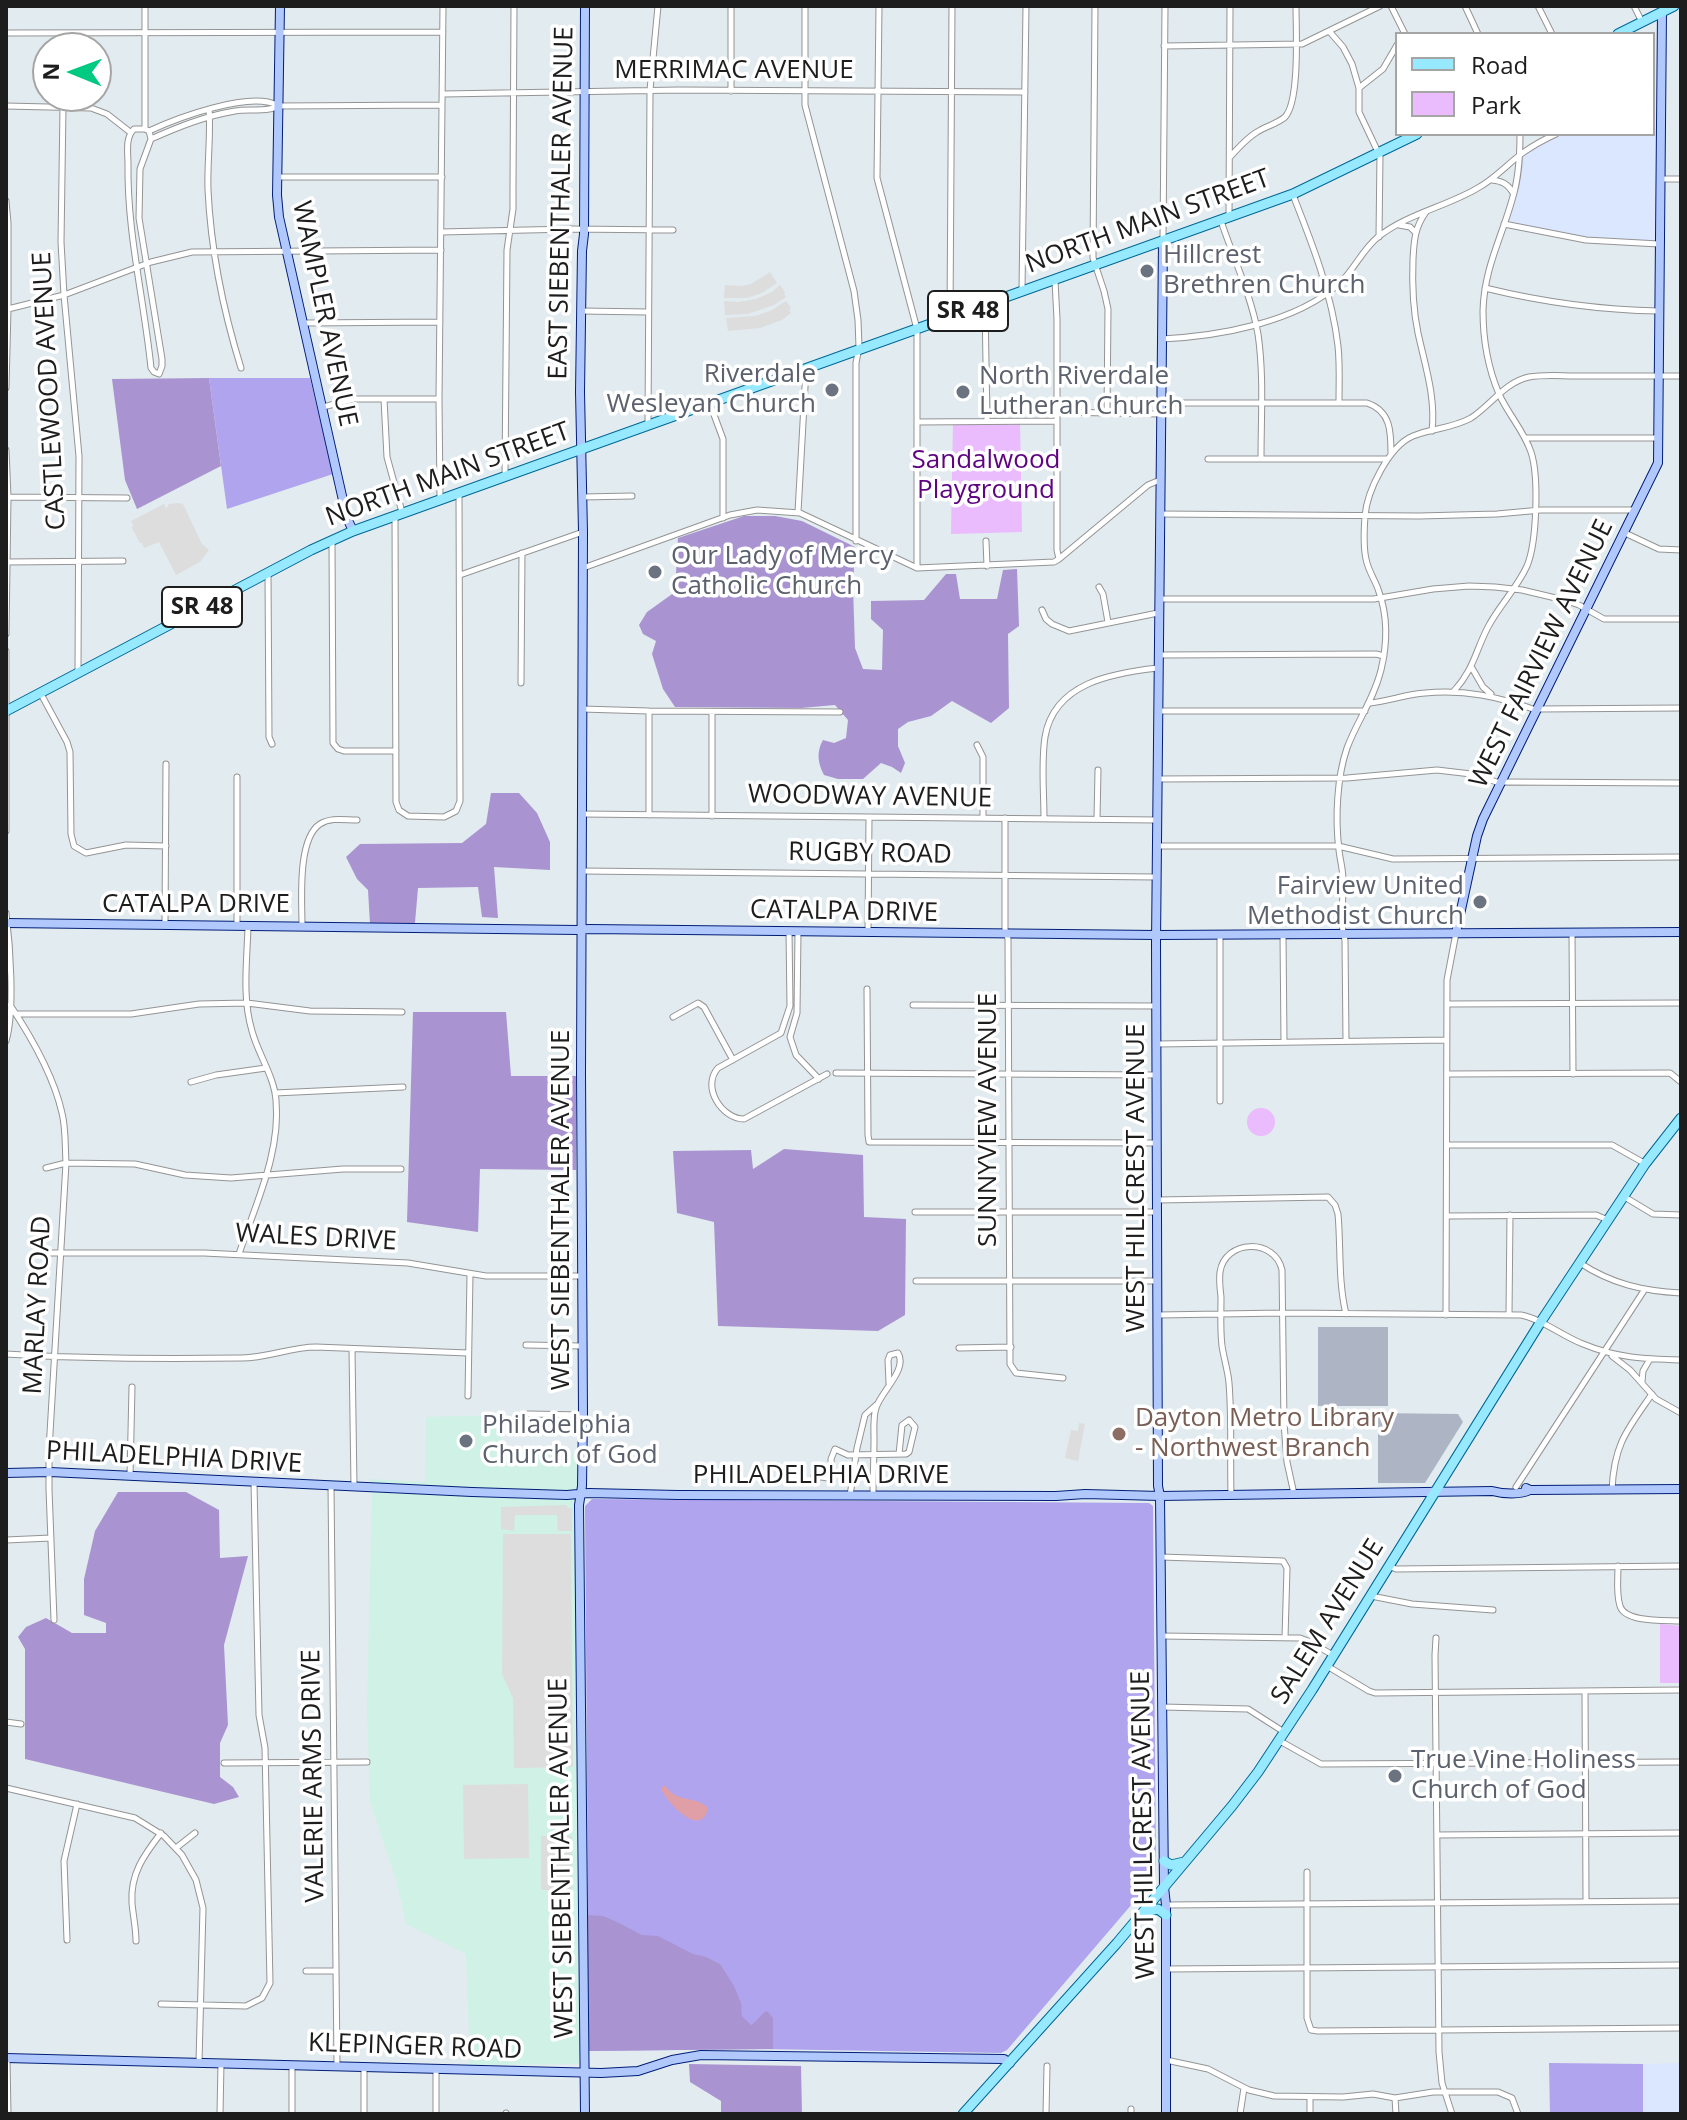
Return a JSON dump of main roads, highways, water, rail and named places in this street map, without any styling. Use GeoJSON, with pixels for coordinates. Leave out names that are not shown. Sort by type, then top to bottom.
{"type":"FeatureCollection","features":[{"type":"Feature","properties":{"kind":"main road"},"geometry":{"type":"LineString","coordinates":[[1622,32],[1674,6]]}},
{"type":"Feature","properties":{"kind":"main road","name":"NORTH MAIN STREET"},"geometry":{"type":"LineString","coordinates":[[6,711],[353,531],[1293,194],[1413,136]]}},
{"type":"Feature","properties":{"kind":"main road","name":"SALEM AVENUE"},"geometry":{"type":"LineString","coordinates":[[963,2114],[1144,1912],[1232,1806],[1283,1736],[1540,1323],[1645,1164],[1680,1120]]}},
{"type":"Feature","properties":{"kind":"main road"},"geometry":{"type":"LineString","coordinates":[[1164,1861],[1171,1865],[1184,1862]]}},
{"type":"Feature","properties":{"kind":"main road"},"geometry":{"type":"LineString","coordinates":[[1144,1912],[1166,1910]]}},
{"type":"Feature","properties":{"kind":"place","name":"Hillcrest Brethren Church"},"geometry":{"type":"Point","coordinates":[1147,271]}},
{"type":"Feature","properties":{"kind":"place","name":"Riverdale Wesleyan Church"},"geometry":{"type":"Point","coordinates":[832,390]}},
{"type":"Feature","properties":{"kind":"place","name":"North Riverdale Lutheran Church"},"geometry":{"type":"Point","coordinates":[963,392]}},
{"type":"Feature","properties":{"kind":"place","name":"Our Lady of Mercy Catholic Church"},"geometry":{"type":"Point","coordinates":[655,572]}},
{"type":"Feature","properties":{"kind":"place","name":"Fairview United Methodist Church"},"geometry":{"type":"Point","coordinates":[1480,902]}},
{"type":"Feature","properties":{"kind":"place","name":"Dayton Metro Library - Northwest Branch"},"geometry":{"type":"Point","coordinates":[1119,1434]}},
{"type":"Feature","properties":{"kind":"place","name":"Philadelphia Church of God"},"geometry":{"type":"Point","coordinates":[466,1441]}},
{"type":"Feature","properties":{"kind":"place","name":"True Vine Holiness Church of God"},"geometry":{"type":"Point","coordinates":[1395,1776]}},
{"type":"Feature","properties":{"kind":"park label","name":"Sandalwood Playground"},"geometry":{"type":"Point","coordinates":[986,476]}}]}
